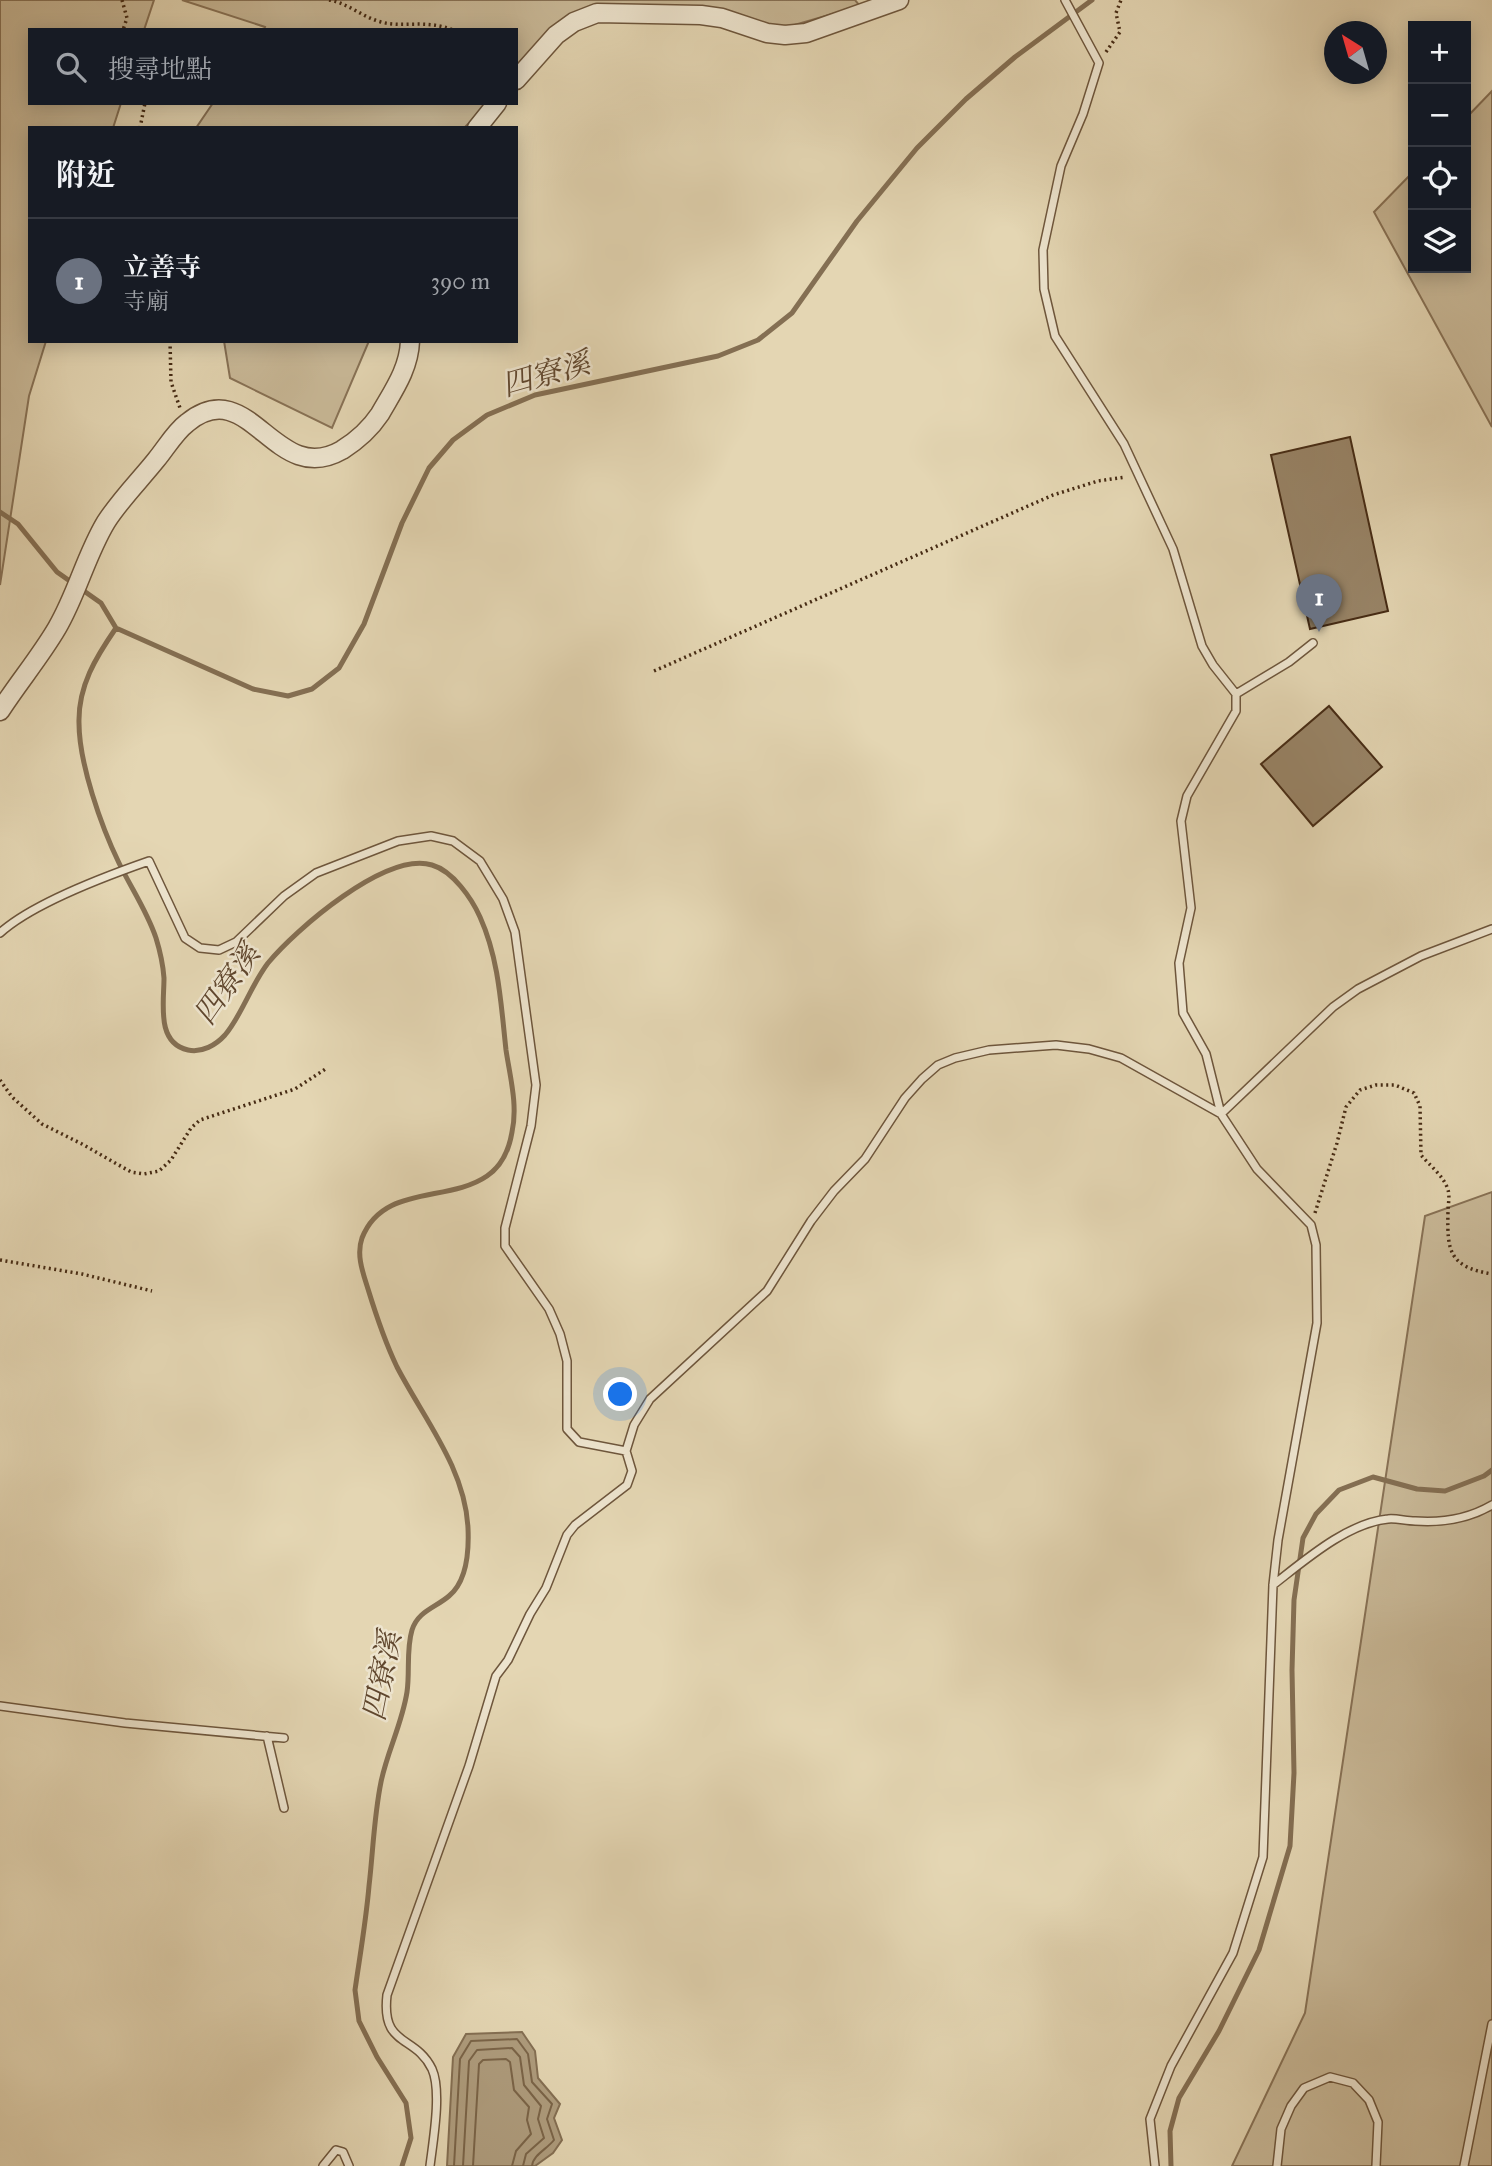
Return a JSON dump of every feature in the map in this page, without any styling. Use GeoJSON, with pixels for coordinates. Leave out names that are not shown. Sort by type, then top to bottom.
{"type":"FeatureCollection","features":[{"type":"Feature","properties":{"kind":"street"},"geometry":{"type":"LineString","coordinates":[[518,78],[556,35],[574,22],[597,13],[701,15],[722,18],[767,33],[785,35],[806,33],[899,0]]}},
{"type":"Feature","properties":{"kind":"street"},"geometry":{"type":"LineString","coordinates":[[479,126],[495,105]]}},
{"type":"Feature","properties":{"kind":"street"},"geometry":{"type":"LineString","coordinates":[[0,711],[57,627],[106,521],[186,423],[204,412],[221,408],[238,413],[286,451],[312,459],[334,454],[372,427],[401,380],[410,343]]}},
{"type":"Feature","properties":{"kind":"lane"},"geometry":{"type":"LineString","coordinates":[[1065,0],[1099,62],[1083,114],[1061,166],[1044,250],[1044,289],[1055,336],[1124,444],[1173,549],[1202,646],[1236,694],[1236,710],[1187,796],[1181,821],[1191,908],[1179,963],[1183,1013],[1206,1054],[1221,1114],[1257,1168],[1311,1225],[1316,1245],[1317,1323],[1278,1540],[1273,1585],[1263,1857],[1233,1953],[1171,2066],[1150,2119],[1155,2166]]}},
{"type":"Feature","properties":{"kind":"lane"},"geometry":{"type":"LineString","coordinates":[[1236,694],[1289,662],[1313,643]]}},
{"type":"Feature","properties":{"kind":"lane"},"geometry":{"type":"LineString","coordinates":[[0,933],[8,925],[45,905],[102,878],[149,861],[186,938],[200,948],[219,950],[236,942],[284,896],[316,873],[398,841],[431,836],[453,841],[480,862],[503,899],[515,932],[536,1085],[531,1126],[505,1228],[505,1246],[549,1309],[560,1334],[567,1361],[567,1429],[579,1442],[626,1451]]}},
{"type":"Feature","properties":{"kind":"lane"},"geometry":{"type":"LineString","coordinates":[[1221,1114],[1333,1006],[1421,956],[1492,929]]}},
{"type":"Feature","properties":{"kind":"lane"},"geometry":{"type":"LineString","coordinates":[[430,2166],[436,2086],[431,2068],[421,2054],[391,2029],[385,2015],[387,1995],[468,1766],[496,1676],[508,1660],[546,1588],[567,1535],[575,1525],[626,1485],[632,1471],[626,1451],[634,1425],[650,1399],[767,1291],[819,1211],[877,1144],[905,1098],[938,1065],[954,1058],[989,1050],[1056,1045],[1090,1049],[1121,1058],[1221,1114]]}},
{"type":"Feature","properties":{"kind":"lane"},"geometry":{"type":"LineString","coordinates":[[1273,1585],[1327,1544],[1359,1528],[1388,1519],[1438,1522],[1477,1514],[1492,1505]]}},
{"type":"Feature","properties":{"kind":"lane"},"geometry":{"type":"LineString","coordinates":[[0,1706],[125,1723],[284,1738]]}},
{"type":"Feature","properties":{"kind":"lane"},"geometry":{"type":"LineString","coordinates":[[267,1736],[284,1808]]}},
{"type":"Feature","properties":{"kind":"lane"},"geometry":{"type":"LineString","coordinates":[[1465,2166],[1492,2024]]}},
{"type":"Feature","properties":{"kind":"lane"},"geometry":{"type":"LineString","coordinates":[[1277,2166],[1281,2129],[1291,2106],[1304,2088],[1330,2077],[1353,2083],[1369,2100],[1378,2122],[1376,2166]]}},
{"type":"Feature","properties":{"kind":"lane"},"geometry":{"type":"LineString","coordinates":[[323,2166],[336,2150],[342,2152],[349,2166]]}},
{"type":"Feature","properties":{"kind":"path"},"geometry":{"type":"LineString","coordinates":[[122,0],[127,18],[124,28]]}},
{"type":"Feature","properties":{"kind":"path"},"geometry":{"type":"LineString","coordinates":[[329,0],[382,22],[430,23],[446,28]]}},
{"type":"Feature","properties":{"kind":"path"},"geometry":{"type":"LineString","coordinates":[[1099,62],[1120,32],[1116,13],[1121,0]]}},
{"type":"Feature","properties":{"kind":"path"},"geometry":{"type":"LineString","coordinates":[[140,126],[145,105]]}},
{"type":"Feature","properties":{"kind":"path"},"geometry":{"type":"LineString","coordinates":[[170,343],[171,382],[186,423]]}},
{"type":"Feature","properties":{"kind":"path"},"geometry":{"type":"LineString","coordinates":[[654,671],[1053,495],[1098,481],[1138,475]]}},
{"type":"Feature","properties":{"kind":"path"},"geometry":{"type":"LineString","coordinates":[[0,1080],[12,1097],[42,1125],[131,1172],[144,1174],[159,1171],[171,1160],[191,1128],[200,1120],[295,1089],[327,1068]]}},
{"type":"Feature","properties":{"kind":"path"},"geometry":{"type":"LineString","coordinates":[[1311,1225],[1323,1193],[1346,1107],[1360,1090],[1376,1085],[1395,1085],[1414,1093],[1420,1106],[1421,1155],[1442,1178],[1449,1192],[1447,1244],[1457,1261],[1474,1271],[1492,1274]]}},
{"type":"Feature","properties":{"kind":"path"},"geometry":{"type":"LineString","coordinates":[[0,1260],[82,1274],[152,1291]]}},
{"type":"Feature","properties":{"kind":"shaded area"},"geometry":{"type":"Polygon","coordinates":[[[0,0],[154,0],[145,28],[28,28],[28,105],[120,105],[114,126],[28,126],[28,343],[45,343],[29,396],[0,585],[0,0]]]}},
{"type":"Feature","properties":{"kind":"shaded area"},"geometry":{"type":"Polygon","coordinates":[[[182,0],[855,0],[860,6],[784,28],[582,15],[518,79],[518,28],[265,27],[182,0]]]}},
{"type":"Feature","properties":{"kind":"shaded area"},"geometry":{"type":"Polygon","coordinates":[[[1492,91],[1492,427],[1374,212],[1408,177],[1408,273],[1471,273],[1471,113],[1492,91]]]}},
{"type":"Feature","properties":{"kind":"shaded area"},"geometry":{"type":"Polygon","coordinates":[[[212,105],[487,105],[466,126],[197,126],[212,105]]]}},
{"type":"Feature","properties":{"kind":"shaded area"},"geometry":{"type":"Polygon","coordinates":[[[224,343],[368,343],[332,428],[230,378],[224,343]]]}},
{"type":"Feature","properties":{"kind":"shaded area"},"geometry":{"type":"Polygon","coordinates":[[[1492,1192],[1492,2166],[1232,2166],[1305,2013],[1425,1216],[1492,1192]]]}},
{"type":"Feature","properties":{"kind":"water"},"geometry":{"type":"Polygon","coordinates":[[[522,2032],[535,2051],[538,2078],[560,2104],[554,2118],[562,2140],[553,2153],[535,2166],[447,2166],[453,2057],[466,2034],[522,2032]]]}},
{"type":"Feature","properties":{"kind":"building"},"geometry":{"type":"Polygon","coordinates":[[[1350,437],[1388,611],[1310,629],[1271,455],[1350,437]]]}},
{"type":"Feature","properties":{"kind":"building"},"geometry":{"type":"Polygon","coordinates":[[[1329,706],[1382,767],[1313,826],[1261,764],[1329,706]]]}},
{"type":"Feature","properties":{"kind":"waterway","name":"四寮溪"},"geometry":{"type":"LineString","coordinates":[[402,2166],[411,2138],[406,2103],[377,2057],[359,2021],[355,1990],[379,1795],[405,1704],[412,1630],[418,1618],[449,1596],[460,1582],[467,1555],[468,1528],[465,1506],[451,1464],[397,1367],[385,1338],[364,1277],[360,1251],[362,1238],[372,1221],[385,1209],[400,1202],[471,1184],[492,1172],[504,1157],[514,1122],[514,1101],[495,966],[480,917],[461,886],[440,868],[413,864],[367,881],[343,896],[299,932],[268,963],[231,1027],[217,1042],[198,1050],[178,1046],[166,1031],[163,1010],[164,973],[156,938],[112,848],[87,775],[79,723],[79,709],[85,684],[95,661],[116,628],[253,689],[288,696],[312,689],[339,668],[364,624],[402,523],[429,468],[453,440],[487,415],[535,395],[718,356],[758,340],[792,313],[857,221],[917,148],[966,99],[1015,57],[1092,0]]}},
{"type":"Feature","properties":{"kind":"waterway"},"geometry":{"type":"LineString","coordinates":[[0,512],[18,524],[57,572],[101,603],[116,628]]}},
{"type":"Feature","properties":{"kind":"waterway"},"geometry":{"type":"LineString","coordinates":[[1171,2166],[1170,2131],[1179,2098],[1219,2031],[1259,1950],[1290,1846],[1294,1773],[1294,1600],[1303,1538],[1316,1514],[1339,1490],[1373,1477],[1417,1489],[1445,1491],[1484,1476],[1492,1470]]}},
{"type":"Feature","properties":{"kind":"place","name":"立善寺"},"geometry":{"type":"Point","coordinates":[1319,632]}}]}
